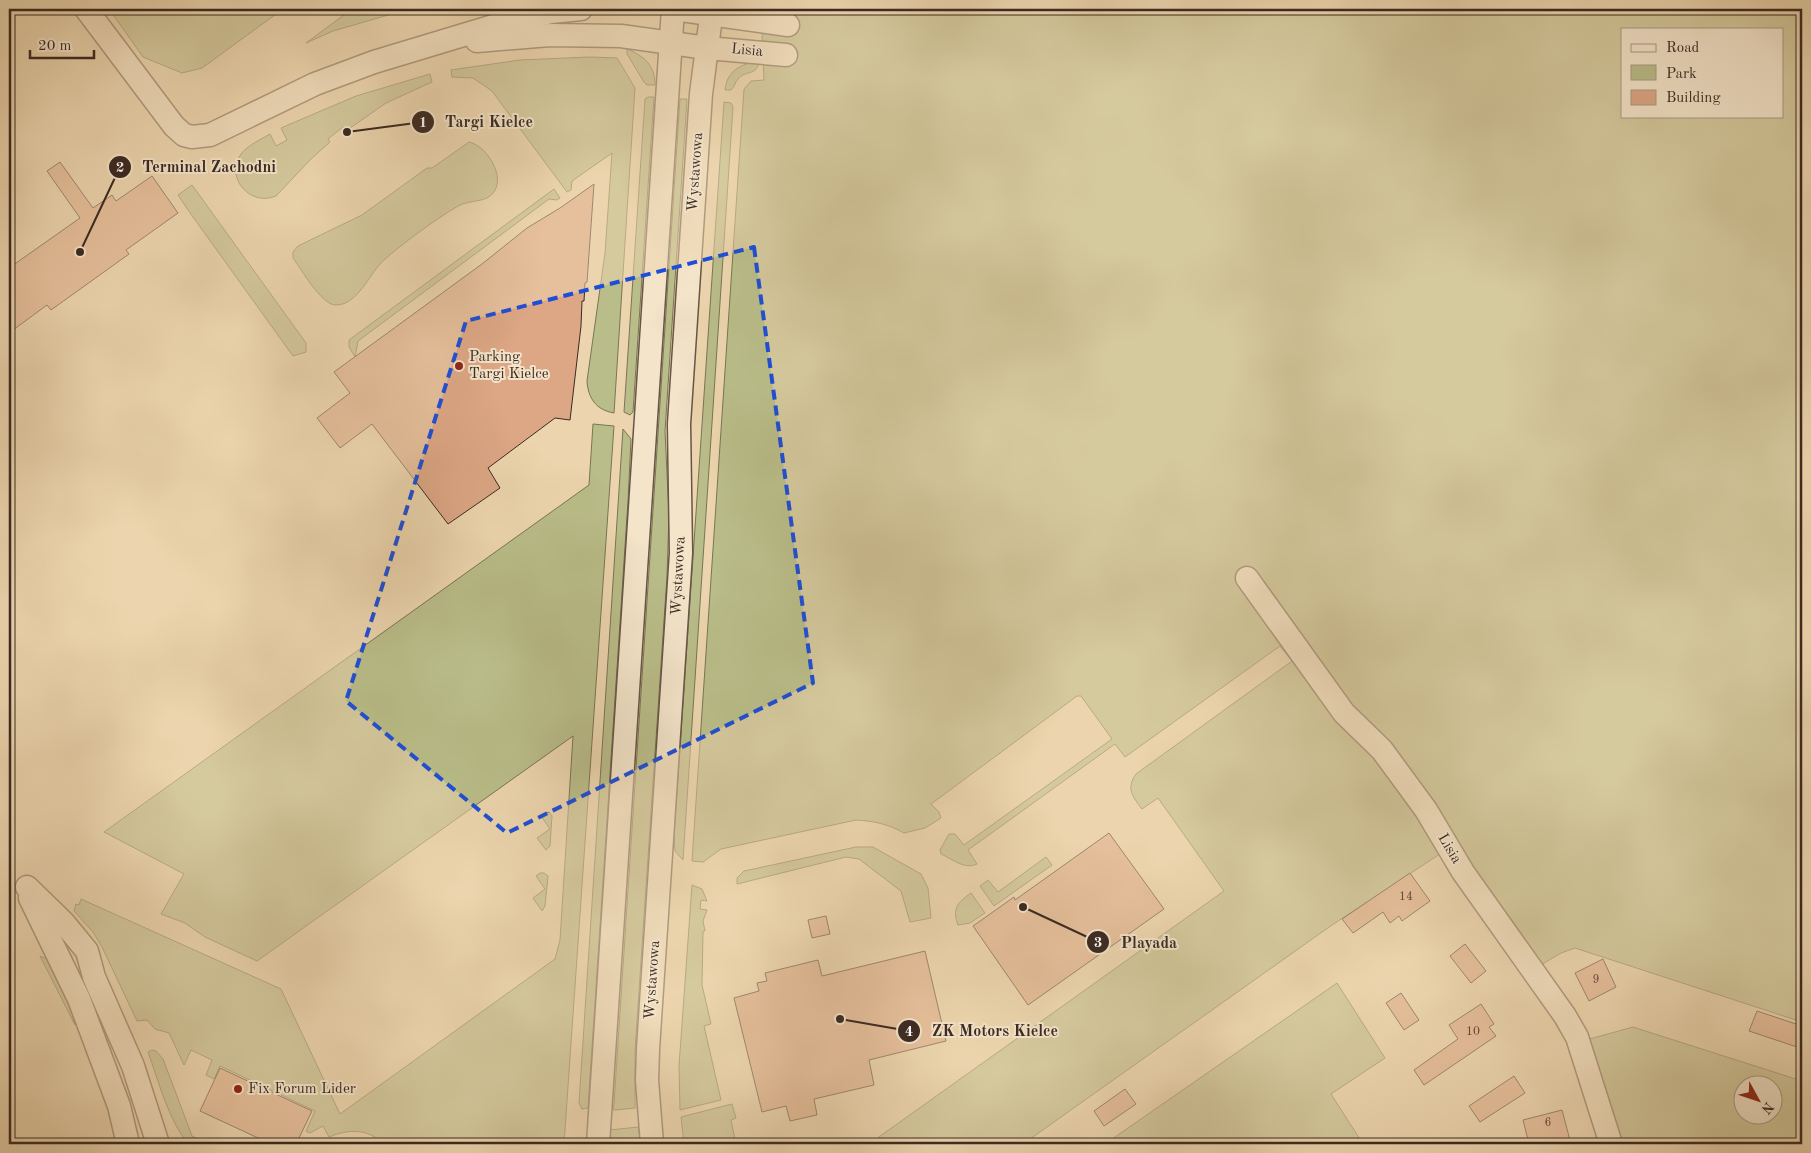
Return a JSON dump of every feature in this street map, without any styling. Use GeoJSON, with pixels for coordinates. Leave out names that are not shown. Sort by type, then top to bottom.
{"type":"FeatureCollection","features":[{"type":"Feature","properties":{"kind":"street"},"geometry":{"type":"LineString","coordinates":[[86,9],[164,114],[184,135],[192,137],[210,136],[323,81],[374,62],[500,24],[551,12],[581,9]]}},
{"type":"Feature","properties":{"kind":"street"},"geometry":{"type":"LineString","coordinates":[[598,1144],[673,9]]}},
{"type":"Feature","properties":{"kind":"street","name":"Lisia"},"geometry":{"type":"LineString","coordinates":[[673,9],[712,12],[788,25]]}},
{"type":"Feature","properties":{"kind":"street","name":"Wystawowa"},"geometry":{"type":"LineString","coordinates":[[652,1144],[647,1080],[648,1049],[681,553],[679,424],[701,94],[712,12]]}},
{"type":"Feature","properties":{"kind":"street","name":"Lisia"},"geometry":{"type":"LineString","coordinates":[[437,44],[550,35],[621,36],[707,48],[786,55]]}},
{"type":"Feature","properties":{"kind":"street","name":"Lisia"},"geometry":{"type":"LineString","coordinates":[[1247,578],[1344,713],[1382,750],[1426,810],[1463,872],[1565,1016],[1577,1037],[1611,1144]]}},
{"type":"Feature","properties":{"kind":"street"},"geometry":{"type":"LineString","coordinates":[[128,1144],[119,1106],[79,999],[26,887],[64,923],[87,951],[94,977],[133,1066],[158,1144]]}},
{"type":"Feature","properties":{"kind":"highlighted area"},"geometry":{"type":"Polygon","coordinates":[[[754,247],[813,683],[507,833],[346,701],[466,321],[754,247]]]}},
{"type":"Feature","properties":{"kind":"green space"},"geometry":{"type":"Polygon","coordinates":[[[109,9],[283,9],[202,68],[182,73],[143,57],[109,9]]]}},
{"type":"Feature","properties":{"kind":"green space"},"geometry":{"type":"Polygon","coordinates":[[[352,9],[409,9],[333,31],[306,43],[352,9]]]}},
{"type":"Feature","properties":{"kind":"green space"},"geometry":{"type":"Polygon","coordinates":[[[749,9],[1802,9],[1802,1022],[1575,948],[1561,953],[1539,966],[1443,852],[1332,925],[1023,1144],[869,1144],[1224,891],[1158,798],[1142,809],[1133,796],[1131,784],[1136,774],[1292,661],[1280,646],[1125,757],[1115,744],[968,850],[977,864],[963,865],[941,854],[940,850],[949,834],[955,834],[964,845],[1112,739],[1081,696],[1077,696],[931,804],[939,812],[941,818],[925,828],[904,833],[881,824],[856,820],[721,849],[703,862],[692,861],[744,89],[751,81],[764,80],[761,11],[749,9]]]}},
{"type":"Feature","properties":{"kind":"green space"},"geometry":{"type":"Polygon","coordinates":[[[627,49],[643,58],[651,67],[655,85],[647,85],[644,82],[627,54],[627,49]]]}},
{"type":"Feature","properties":{"kind":"green space"},"geometry":{"type":"Polygon","coordinates":[[[590,57],[617,58],[635,88],[614,413],[602,409],[594,402],[589,393],[587,381],[605,253],[612,153],[572,181],[571,190],[567,192],[492,91],[473,78],[452,77],[451,70],[520,60],[590,57]]]}},
{"type":"Feature","properties":{"kind":"green space"},"geometry":{"type":"Polygon","coordinates":[[[759,61],[754,71],[741,76],[731,90],[725,90],[728,78],[740,66],[759,61]]]}},
{"type":"Feature","properties":{"kind":"green space"},"geometry":{"type":"Polygon","coordinates":[[[430,74],[432,82],[386,103],[346,131],[343,127],[328,139],[330,142],[276,196],[257,197],[249,194],[242,188],[236,172],[237,163],[241,154],[251,145],[270,134],[276,146],[287,140],[281,128],[356,96],[430,74]]]}},
{"type":"Feature","properties":{"kind":"green space"},"geometry":{"type":"Polygon","coordinates":[[[654,97],[633,412],[630,415],[624,412],[645,99],[654,97]]]}},
{"type":"Feature","properties":{"kind":"green space"},"geometry":{"type":"Polygon","coordinates":[[[680,99],[687,99],[665,431],[669,515],[667,576],[635,1050],[635,1108],[613,1110],[614,1104],[680,99]]]}},
{"type":"Feature","properties":{"kind":"green space"},"geometry":{"type":"Polygon","coordinates":[[[724,102],[731,103],[733,107],[683,860],[675,851],[674,836],[724,102]]]}},
{"type":"Feature","properties":{"kind":"green space"},"geometry":{"type":"Polygon","coordinates":[[[469,142],[484,151],[490,158],[497,176],[494,192],[487,198],[458,206],[410,239],[379,265],[363,287],[350,300],[343,304],[335,305],[324,299],[293,258],[293,252],[298,246],[362,215],[427,168],[432,168],[469,142]]]}},
{"type":"Feature","properties":{"kind":"green space"},"geometry":{"type":"Polygon","coordinates":[[[192,185],[306,343],[306,352],[293,356],[188,210],[178,195],[192,185]]]}},
{"type":"Feature","properties":{"kind":"green space"},"geometry":{"type":"Polygon","coordinates":[[[554,189],[560,198],[557,200],[549,199],[358,341],[355,357],[349,347],[349,340],[554,189]]]}},
{"type":"Feature","properties":{"kind":"green space"},"geometry":{"type":"Polygon","coordinates":[[[593,424],[614,426],[564,1144],[383,1144],[371,1135],[350,1131],[329,1137],[323,1126],[310,1133],[306,1131],[315,1111],[220,1066],[214,1079],[206,1075],[212,1060],[191,1050],[184,1065],[169,1033],[155,1029],[147,1020],[137,1021],[102,947],[93,932],[74,911],[76,904],[79,905],[81,899],[281,989],[340,1114],[555,959],[560,940],[573,736],[257,961],[205,937],[185,923],[161,914],[184,874],[104,832],[589,485],[593,424]]]}},
{"type":"Feature","properties":{"kind":"green space"},"geometry":{"type":"Polygon","coordinates":[[[623,429],[631,439],[628,501],[588,1108],[582,1109],[579,1103],[623,429]]]}},
{"type":"Feature","properties":{"kind":"green space"},"geometry":{"type":"Polygon","coordinates":[[[549,812],[552,816],[550,846],[546,850],[537,838],[550,829],[541,816],[549,812]]]}},
{"type":"Feature","properties":{"kind":"green space"},"geometry":{"type":"Polygon","coordinates":[[[856,847],[873,847],[921,874],[928,888],[931,918],[910,922],[901,891],[859,859],[846,857],[737,884],[737,878],[744,871],[856,847]]]}},
{"type":"Feature","properties":{"kind":"green space"},"geometry":{"type":"Polygon","coordinates":[[[1046,857],[1052,865],[994,906],[980,886],[988,880],[998,892],[1046,857]]]}},
{"type":"Feature","properties":{"kind":"green space"},"geometry":{"type":"Polygon","coordinates":[[[540,873],[548,876],[545,906],[542,911],[533,898],[545,889],[536,876],[540,873]]]}},
{"type":"Feature","properties":{"kind":"green space"},"geometry":{"type":"Polygon","coordinates":[[[692,885],[702,889],[707,901],[701,900],[700,909],[707,910],[703,921],[705,931],[703,931],[702,985],[711,1024],[704,1026],[721,1100],[680,1110],[679,1066],[692,885]]]}},
{"type":"Feature","properties":{"kind":"green space"},"geometry":{"type":"Polygon","coordinates":[[[971,893],[985,913],[970,923],[958,925],[956,919],[957,907],[971,893]]]}},
{"type":"Feature","properties":{"kind":"green space"},"geometry":{"type":"Polygon","coordinates":[[[40,956],[55,967],[60,976],[65,986],[75,1025],[40,956]]]}},
{"type":"Feature","properties":{"kind":"green space"},"geometry":{"type":"Polygon","coordinates":[[[1337,983],[1385,1058],[1331,1094],[1363,1144],[1105,1144],[1337,983]]]}},
{"type":"Feature","properties":{"kind":"green space"},"geometry":{"type":"Polygon","coordinates":[[[1633,1027],[1802,1081],[1802,1144],[1616,1144],[1586,1040],[1633,1027]]]}},
{"type":"Feature","properties":{"kind":"green space"},"geometry":{"type":"Polygon","coordinates":[[[156,1051],[163,1059],[192,1136],[209,1144],[188,1144],[181,1134],[169,1112],[160,1088],[148,1052],[156,1051]]]}},
{"type":"Feature","properties":{"kind":"green space"},"geometry":{"type":"Polygon","coordinates":[[[732,1104],[736,1118],[731,1120],[736,1144],[684,1144],[681,1117],[732,1104]]]}},
{"type":"Feature","properties":{"kind":"green space"},"geometry":{"type":"Polygon","coordinates":[[[638,1127],[641,1144],[609,1144],[610,1130],[638,1127]]]}},
{"type":"Feature","properties":{"kind":"building"},"geometry":{"type":"Polygon","coordinates":[[[60,162],[93,208],[112,195],[116,201],[152,176],[178,213],[126,250],[129,254],[51,310],[47,305],[9,333],[9,268],[80,218],[47,171],[60,162]]]}},
{"type":"Feature","properties":{"kind":"building","name":"Parking Targi Kielce"},"geometry":{"type":"Polygon","coordinates":[[[594,184],[587,282],[585,283],[584,301],[582,301],[581,326],[570,420],[555,418],[488,468],[500,488],[448,524],[372,424],[340,448],[317,418],[350,393],[334,372],[482,264],[527,228],[594,184]]]}},
{"type":"Feature","properties":{"kind":"building"},"geometry":{"type":"Polygon","coordinates":[[[1109,833],[1164,909],[1028,1005],[973,926],[1014,897],[1015,900],[1109,833]]]}},
{"type":"Feature","properties":{"kind":"building"},"geometry":{"type":"Polygon","coordinates":[[[1410,873],[1430,901],[1402,921],[1399,916],[1390,923],[1383,912],[1353,933],[1342,919],[1410,873]]]}},
{"type":"Feature","properties":{"kind":"building"},"geometry":{"type":"Polygon","coordinates":[[[826,916],[830,934],[812,938],[808,920],[826,916]]]}},
{"type":"Feature","properties":{"kind":"building"},"geometry":{"type":"Polygon","coordinates":[[[1465,944],[1486,971],[1471,983],[1450,956],[1465,944]]]}},
{"type":"Feature","properties":{"kind":"building"},"geometry":{"type":"Polygon","coordinates":[[[925,951],[946,1041],[869,1060],[874,1085],[814,1099],[817,1115],[790,1121],[786,1106],[762,1112],[734,998],[759,991],[757,983],[767,981],[765,973],[818,960],[822,976],[925,951]]]}},
{"type":"Feature","properties":{"kind":"building"},"geometry":{"type":"Polygon","coordinates":[[[1603,959],[1616,987],[1589,1001],[1575,973],[1603,959]]]}},
{"type":"Feature","properties":{"kind":"building"},"geometry":{"type":"Polygon","coordinates":[[[1401,993],[1419,1020],[1404,1030],[1386,1003],[1401,993]]]}},
{"type":"Feature","properties":{"kind":"building"},"geometry":{"type":"Polygon","coordinates":[[[1481,1004],[1494,1024],[1489,1027],[1496,1036],[1424,1085],[1414,1070],[1458,1039],[1449,1025],[1481,1004]]]}},
{"type":"Feature","properties":{"kind":"building"},"geometry":{"type":"Polygon","coordinates":[[[1757,1011],[1802,1026],[1797,1047],[1749,1031],[1757,1011]]]}},
{"type":"Feature","properties":{"kind":"building","name":"Fix Forum Lider"},"geometry":{"type":"Polygon","coordinates":[[[220,1068],[312,1111],[296,1144],[271,1144],[200,1111],[220,1068]]]}},
{"type":"Feature","properties":{"kind":"building"},"geometry":{"type":"Polygon","coordinates":[[[1514,1076],[1525,1093],[1480,1122],[1469,1106],[1514,1076]]]}},
{"type":"Feature","properties":{"kind":"building"},"geometry":{"type":"Polygon","coordinates":[[[1125,1089],[1136,1104],[1104,1126],[1094,1111],[1125,1089]]]}},
{"type":"Feature","properties":{"kind":"building"},"geometry":{"type":"Polygon","coordinates":[[[1562,1110],[1571,1144],[1529,1144],[1523,1120],[1562,1110]]]}},
{"type":"Feature","properties":{"kind":"place","name":"Targi Kielce"},"geometry":{"type":"Point","coordinates":[347,132]}},
{"type":"Feature","properties":{"kind":"place","name":"Terminal Zachodni"},"geometry":{"type":"Point","coordinates":[80,252]}},
{"type":"Feature","properties":{"kind":"place","name":"Parking Targi Kielce"},"geometry":{"type":"Point","coordinates":[459,366]}},
{"type":"Feature","properties":{"kind":"place","name":"Playada"},"geometry":{"type":"Point","coordinates":[1023,907]}},
{"type":"Feature","properties":{"kind":"place","name":"ZK Motors Kielce"},"geometry":{"type":"Point","coordinates":[840,1019]}},
{"type":"Feature","properties":{"kind":"place","name":"Fix Forum Lider"},"geometry":{"type":"Point","coordinates":[238,1089]}}]}
